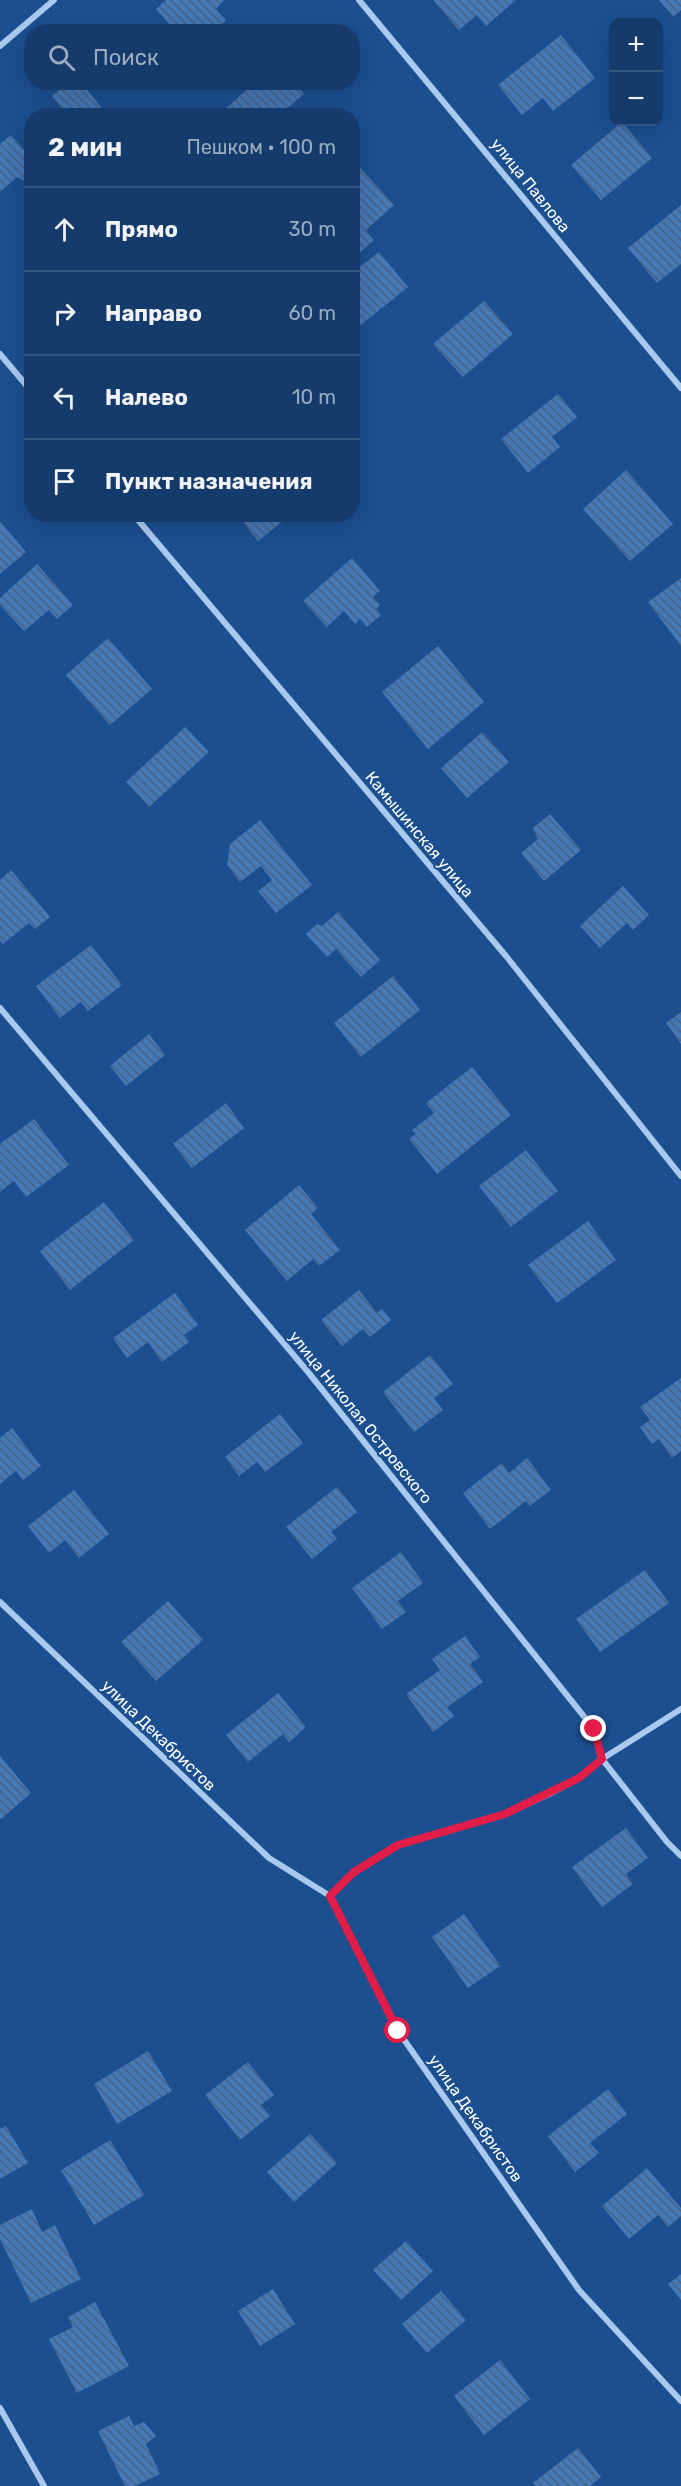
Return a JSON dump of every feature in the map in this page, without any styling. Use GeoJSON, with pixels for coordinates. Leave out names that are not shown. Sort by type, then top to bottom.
{"type":"FeatureCollection","features":[{"type":"Feature","properties":{"kind":"street"},"geometry":{"type":"LineString","coordinates":[[26,24],[54,0]]}},
{"type":"Feature","properties":{"kind":"street","name":"улица Павлова"},"geometry":{"type":"LineString","coordinates":[[359,0],[681,388]]}},
{"type":"Feature","properties":{"kind":"street"},"geometry":{"type":"LineString","coordinates":[[0,46],[24,26]]}},
{"type":"Feature","properties":{"kind":"street"},"geometry":{"type":"LineString","coordinates":[[0,354],[24,382]]}},
{"type":"Feature","properties":{"kind":"street","name":"Камышинская улица"},"geometry":{"type":"LineString","coordinates":[[140,522],[506,956],[681,1176]]}},
{"type":"Feature","properties":{"kind":"street","name":"улица Николая Островского"},"geometry":{"type":"LineString","coordinates":[[0,1008],[308,1372],[565,1692],[594,1729],[602,1759],[667,1842],[681,1856]]}},
{"type":"Feature","properties":{"kind":"street","name":"улица Декабристов"},"geometry":{"type":"LineString","coordinates":[[0,1602],[269,1858],[330,1896],[398,2031],[431,2079],[579,2290],[681,2401]]}},
{"type":"Feature","properties":{"kind":"street"},"geometry":{"type":"LineString","coordinates":[[330,1896],[354,1872],[398,1845],[505,1814],[579,1778],[602,1759],[681,1709]]}},
{"type":"Feature","properties":{"kind":"street"},"geometry":{"type":"LineString","coordinates":[[0,2408],[44,2486]]}},
{"type":"Feature","properties":{"kind":"building"},"geometry":{"type":"Polygon","coordinates":[[[166,0],[224,0],[216,9],[226,20],[222,24],[169,24],[156,9],[166,0]]]}},
{"type":"Feature","properties":{"kind":"building"},"geometry":{"type":"Polygon","coordinates":[[[433,0],[516,0],[486,26],[477,15],[459,30],[433,0]]]}},
{"type":"Feature","properties":{"kind":"building"},"geometry":{"type":"Polygon","coordinates":[[[659,0],[681,0],[681,10],[673,17],[659,0]]]}},
{"type":"Feature","properties":{"kind":"building"},"geometry":{"type":"Polygon","coordinates":[[[561,35],[595,78],[553,111],[543,98],[522,115],[498,85],[561,35]]]}},
{"type":"Feature","properties":{"kind":"building"},"geometry":{"type":"Polygon","coordinates":[[[59,90],[87,90],[102,108],[62,108],[52,96],[59,90]]]}},
{"type":"Feature","properties":{"kind":"building"},"geometry":{"type":"Polygon","coordinates":[[[246,90],[301,90],[304,94],[288,108],[227,108],[246,90]]]}},
{"type":"Feature","properties":{"kind":"building"},"geometry":{"type":"Polygon","coordinates":[[[617,126],[625,126],[652,158],[601,200],[571,165],[617,126]]]}},
{"type":"Feature","properties":{"kind":"building"},"geometry":{"type":"Polygon","coordinates":[[[11,135],[24,150],[24,181],[17,177],[0,192],[0,144],[11,135]]]}},
{"type":"Feature","properties":{"kind":"building"},"geometry":{"type":"Polygon","coordinates":[[[360,168],[394,205],[366,230],[374,240],[360,252],[360,168]]]}},
{"type":"Feature","properties":{"kind":"building"},"geometry":{"type":"Polygon","coordinates":[[[681,205],[681,264],[657,283],[628,248],[681,205]]]}},
{"type":"Feature","properties":{"kind":"building"},"geometry":{"type":"Polygon","coordinates":[[[379,252],[408,287],[360,326],[360,267],[379,252]]]}},
{"type":"Feature","properties":{"kind":"building"},"geometry":{"type":"Polygon","coordinates":[[[484,301],[513,334],[463,377],[433,344],[484,301]]]}},
{"type":"Feature","properties":{"kind":"building"},"geometry":{"type":"Polygon","coordinates":[[[558,394],[577,417],[552,437],[560,447],[528,473],[501,439],[558,394]]]}},
{"type":"Feature","properties":{"kind":"building"},"geometry":{"type":"Polygon","coordinates":[[[626,470],[673,524],[630,561],[583,509],[626,470]]]}},
{"type":"Feature","properties":{"kind":"building"},"geometry":{"type":"Polygon","coordinates":[[[0,521],[26,552],[0,574],[0,521]]]}},
{"type":"Feature","properties":{"kind":"building"},"geometry":{"type":"Polygon","coordinates":[[[243,522],[282,522],[258,541],[243,522]]]}},
{"type":"Feature","properties":{"kind":"building"},"geometry":{"type":"Polygon","coordinates":[[[352,558],[380,591],[373,597],[380,605],[376,609],[381,615],[367,627],[360,619],[355,624],[344,611],[327,627],[303,601],[352,558]]]}},
{"type":"Feature","properties":{"kind":"building"},"geometry":{"type":"Polygon","coordinates":[[[37,564],[73,605],[57,619],[49,610],[24,631],[0,605],[0,598],[37,564]]]}},
{"type":"Feature","properties":{"kind":"building"},"geometry":{"type":"Polygon","coordinates":[[[681,578],[681,646],[648,602],[681,578]]]}},
{"type":"Feature","properties":{"kind":"building"},"geometry":{"type":"Polygon","coordinates":[[[108,638],[152,689],[110,725],[66,675],[108,638]]]}},
{"type":"Feature","properties":{"kind":"building"},"geometry":{"type":"Polygon","coordinates":[[[438,646],[484,702],[428,749],[382,692],[438,646]]]}},
{"type":"Feature","properties":{"kind":"building"},"geometry":{"type":"Polygon","coordinates":[[[185,727],[209,752],[149,807],[126,782],[185,727]]]}},
{"type":"Feature","properties":{"kind":"building"},"geometry":{"type":"Polygon","coordinates":[[[482,732],[509,762],[467,798],[441,768],[482,732]]]}},
{"type":"Feature","properties":{"kind":"building"},"geometry":{"type":"Polygon","coordinates":[[[550,814],[581,850],[544,881],[521,853],[538,839],[533,828],[550,814]]]}},
{"type":"Feature","properties":{"kind":"building"},"geometry":{"type":"Polygon","coordinates":[[[260,820],[312,885],[276,913],[258,891],[272,880],[261,866],[240,882],[227,865],[230,844],[260,820]]]}},
{"type":"Feature","properties":{"kind":"building"},"geometry":{"type":"Polygon","coordinates":[[[11,870],[50,917],[35,929],[29,923],[3,944],[0,941],[0,880],[11,870]]]}},
{"type":"Feature","properties":{"kind":"building"},"geometry":{"type":"Polygon","coordinates":[[[623,886],[649,915],[633,930],[627,923],[600,948],[580,926],[623,886]]]}},
{"type":"Feature","properties":{"kind":"building"},"geometry":{"type":"Polygon","coordinates":[[[338,912],[380,960],[361,977],[336,949],[327,957],[306,934],[317,924],[322,926],[338,912]]]}},
{"type":"Feature","properties":{"kind":"building"},"geometry":{"type":"Polygon","coordinates":[[[91,945],[122,985],[88,1011],[81,1002],[60,1018],[36,986],[91,945]]]}},
{"type":"Feature","properties":{"kind":"building"},"geometry":{"type":"Polygon","coordinates":[[[393,976],[420,1010],[361,1057],[334,1023],[393,976]]]}},
{"type":"Feature","properties":{"kind":"building"},"geometry":{"type":"Polygon","coordinates":[[[681,1012],[681,1044],[666,1023],[681,1012]]]}},
{"type":"Feature","properties":{"kind":"building"},"geometry":{"type":"Polygon","coordinates":[[[149,1034],[165,1055],[126,1086],[110,1066],[149,1034]]]}},
{"type":"Feature","properties":{"kind":"building"},"geometry":{"type":"Polygon","coordinates":[[[472,1067],[511,1115],[437,1174],[409,1139],[416,1134],[412,1130],[434,1113],[426,1103],[472,1067]]]}},
{"type":"Feature","properties":{"kind":"building"},"geometry":{"type":"Polygon","coordinates":[[[226,1103],[244,1128],[192,1168],[173,1144],[226,1103]]]}},
{"type":"Feature","properties":{"kind":"building"},"geometry":{"type":"Polygon","coordinates":[[[34,1119],[69,1165],[26,1197],[14,1181],[0,1192],[0,1144],[34,1119]]]}},
{"type":"Feature","properties":{"kind":"building"},"geometry":{"type":"Polygon","coordinates":[[[526,1150],[558,1191],[511,1227],[479,1186],[526,1150]]]}},
{"type":"Feature","properties":{"kind":"building"},"geometry":{"type":"Polygon","coordinates":[[[299,1185],[318,1208],[311,1214],[340,1250],[319,1266],[313,1259],[287,1281],[245,1230],[299,1185]]]}},
{"type":"Feature","properties":{"kind":"building"},"geometry":{"type":"Polygon","coordinates":[[[104,1202],[134,1240],[70,1290],[40,1251],[104,1202]]]}},
{"type":"Feature","properties":{"kind":"building"},"geometry":{"type":"Polygon","coordinates":[[[588,1221],[616,1260],[557,1303],[528,1265],[588,1221]]]}},
{"type":"Feature","properties":{"kind":"building"},"geometry":{"type":"Polygon","coordinates":[[[359,1290],[377,1313],[382,1309],[391,1320],[370,1337],[363,1329],[342,1346],[321,1320],[359,1290]]]}},
{"type":"Feature","properties":{"kind":"building"},"geometry":{"type":"Polygon","coordinates":[[[175,1293],[198,1325],[184,1335],[189,1342],[162,1362],[148,1342],[127,1358],[113,1338],[175,1293]]]}},
{"type":"Feature","properties":{"kind":"building"},"geometry":{"type":"Polygon","coordinates":[[[430,1355],[453,1384],[434,1398],[443,1410],[414,1432],[383,1392],[430,1355]]]}},
{"type":"Feature","properties":{"kind":"building"},"geometry":{"type":"Polygon","coordinates":[[[681,1378],[681,1451],[672,1458],[659,1439],[652,1444],[640,1427],[650,1420],[640,1407],[681,1378]]]}},
{"type":"Feature","properties":{"kind":"building"},"geometry":{"type":"Polygon","coordinates":[[[280,1414],[303,1443],[265,1472],[257,1462],[239,1476],[225,1457],[280,1414]]]}},
{"type":"Feature","properties":{"kind":"building"},"geometry":{"type":"Polygon","coordinates":[[[12,1428],[41,1466],[23,1480],[16,1471],[0,1484],[0,1438],[12,1428]]]}},
{"type":"Feature","properties":{"kind":"building"},"geometry":{"type":"Polygon","coordinates":[[[527,1458],[551,1490],[530,1506],[526,1501],[490,1529],[463,1493],[502,1463],[509,1473],[527,1458]]]}},
{"type":"Feature","properties":{"kind":"building"},"geometry":{"type":"Polygon","coordinates":[[[337,1487],[357,1512],[331,1532],[337,1539],[312,1559],[286,1527],[337,1487]]]}},
{"type":"Feature","properties":{"kind":"building"},"geometry":{"type":"Polygon","coordinates":[[[74,1490],[109,1534],[79,1558],[65,1540],[49,1553],[28,1526],[74,1490]]]}},
{"type":"Feature","properties":{"kind":"building"},"geometry":{"type":"Polygon","coordinates":[[[401,1552],[423,1583],[398,1601],[406,1612],[382,1629],[352,1588],[401,1552]]]}},
{"type":"Feature","properties":{"kind":"building"},"geometry":{"type":"Polygon","coordinates":[[[645,1570],[669,1603],[600,1652],[576,1619],[645,1570]]]}},
{"type":"Feature","properties":{"kind":"building"},"geometry":{"type":"Polygon","coordinates":[[[168,1601],[203,1640],[156,1681],[121,1642],[168,1601]]]}},
{"type":"Feature","properties":{"kind":"building"},"geometry":{"type":"Polygon","coordinates":[[[465,1636],[480,1657],[470,1664],[483,1682],[447,1707],[454,1716],[433,1732],[406,1694],[440,1670],[432,1659],[465,1636]]]}},
{"type":"Feature","properties":{"kind":"building"},"geometry":{"type":"Polygon","coordinates":[[[278,1693],[306,1727],[289,1742],[283,1734],[248,1762],[226,1735],[278,1693]]]}},
{"type":"Feature","properties":{"kind":"building"},"geometry":{"type":"Polygon","coordinates":[[[0,1756],[31,1793],[0,1820],[0,1756]]]}},
{"type":"Feature","properties":{"kind":"building"},"geometry":{"type":"Polygon","coordinates":[[[626,1828],[648,1858],[626,1874],[633,1884],[602,1907],[572,1867],[626,1828]]]}},
{"type":"Feature","properties":{"kind":"building"},"geometry":{"type":"Polygon","coordinates":[[[464,1914],[500,1966],[468,1988],[432,1937],[464,1914]]]}},
{"type":"Feature","properties":{"kind":"building"},"geometry":{"type":"Polygon","coordinates":[[[148,2051],[172,2091],[117,2124],[94,2084],[148,2051]]]}},
{"type":"Feature","properties":{"kind":"building"},"geometry":{"type":"Polygon","coordinates":[[[248,2062],[274,2095],[261,2105],[270,2116],[240,2140],[205,2095],[248,2062]]]}},
{"type":"Feature","properties":{"kind":"building"},"geometry":{"type":"Polygon","coordinates":[[[608,2089],[627,2114],[590,2143],[599,2153],[575,2172],[548,2136],[608,2089]]]}},
{"type":"Feature","properties":{"kind":"building"},"geometry":{"type":"Polygon","coordinates":[[[6,2126],[28,2163],[0,2179],[0,2129],[6,2126]]]}},
{"type":"Feature","properties":{"kind":"building"},"geometry":{"type":"Polygon","coordinates":[[[310,2134],[337,2163],[294,2202],[267,2172],[310,2134]]]}},
{"type":"Feature","properties":{"kind":"building"},"geometry":{"type":"Polygon","coordinates":[[[110,2140],[144,2195],[94,2225],[61,2170],[110,2140]]]}},
{"type":"Feature","properties":{"kind":"building"},"geometry":{"type":"Polygon","coordinates":[[[647,2168],[681,2208],[681,2216],[668,2227],[658,2215],[629,2239],[602,2206],[647,2168]]]}},
{"type":"Feature","properties":{"kind":"building"},"geometry":{"type":"Polygon","coordinates":[[[32,2209],[42,2232],[55,2225],[81,2279],[31,2303],[0,2239],[0,2225],[32,2209]]]}},
{"type":"Feature","properties":{"kind":"building"},"geometry":{"type":"Polygon","coordinates":[[[406,2241],[433,2271],[401,2300],[373,2270],[406,2241]]]}},
{"type":"Feature","properties":{"kind":"building"},"geometry":{"type":"Polygon","coordinates":[[[681,2274],[681,2300],[668,2284],[681,2274]]]}},
{"type":"Feature","properties":{"kind":"building"},"geometry":{"type":"Polygon","coordinates":[[[273,2289],[295,2324],[260,2346],[238,2311],[273,2289]]]}},
{"type":"Feature","properties":{"kind":"building"},"geometry":{"type":"Polygon","coordinates":[[[441,2291],[466,2320],[427,2353],[402,2324],[441,2291]]]}},
{"type":"Feature","properties":{"kind":"building"},"geometry":{"type":"Polygon","coordinates":[[[95,2302],[129,2366],[77,2393],[49,2339],[73,2327],[68,2317],[95,2302]]]}},
{"type":"Feature","properties":{"kind":"building"},"geometry":{"type":"Polygon","coordinates":[[[500,2360],[530,2399],[484,2435],[454,2396],[500,2360]]]}},
{"type":"Feature","properties":{"kind":"building"},"geometry":{"type":"Polygon","coordinates":[[[129,2416],[134,2426],[144,2422],[156,2436],[146,2444],[160,2474],[135,2486],[125,2486],[98,2431],[129,2416]]]}},
{"type":"Feature","properties":{"kind":"building"},"geometry":{"type":"Polygon","coordinates":[[[578,2448],[601,2477],[590,2486],[536,2486],[533,2483],[578,2448]]]}},
{"type":"Feature","properties":{"kind":"route"},"geometry":{"type":"LineString","coordinates":[[398,2031],[330,1896],[354,1872],[398,1845],[505,1814],[579,1778],[602,1759],[594,1729]]}}]}
